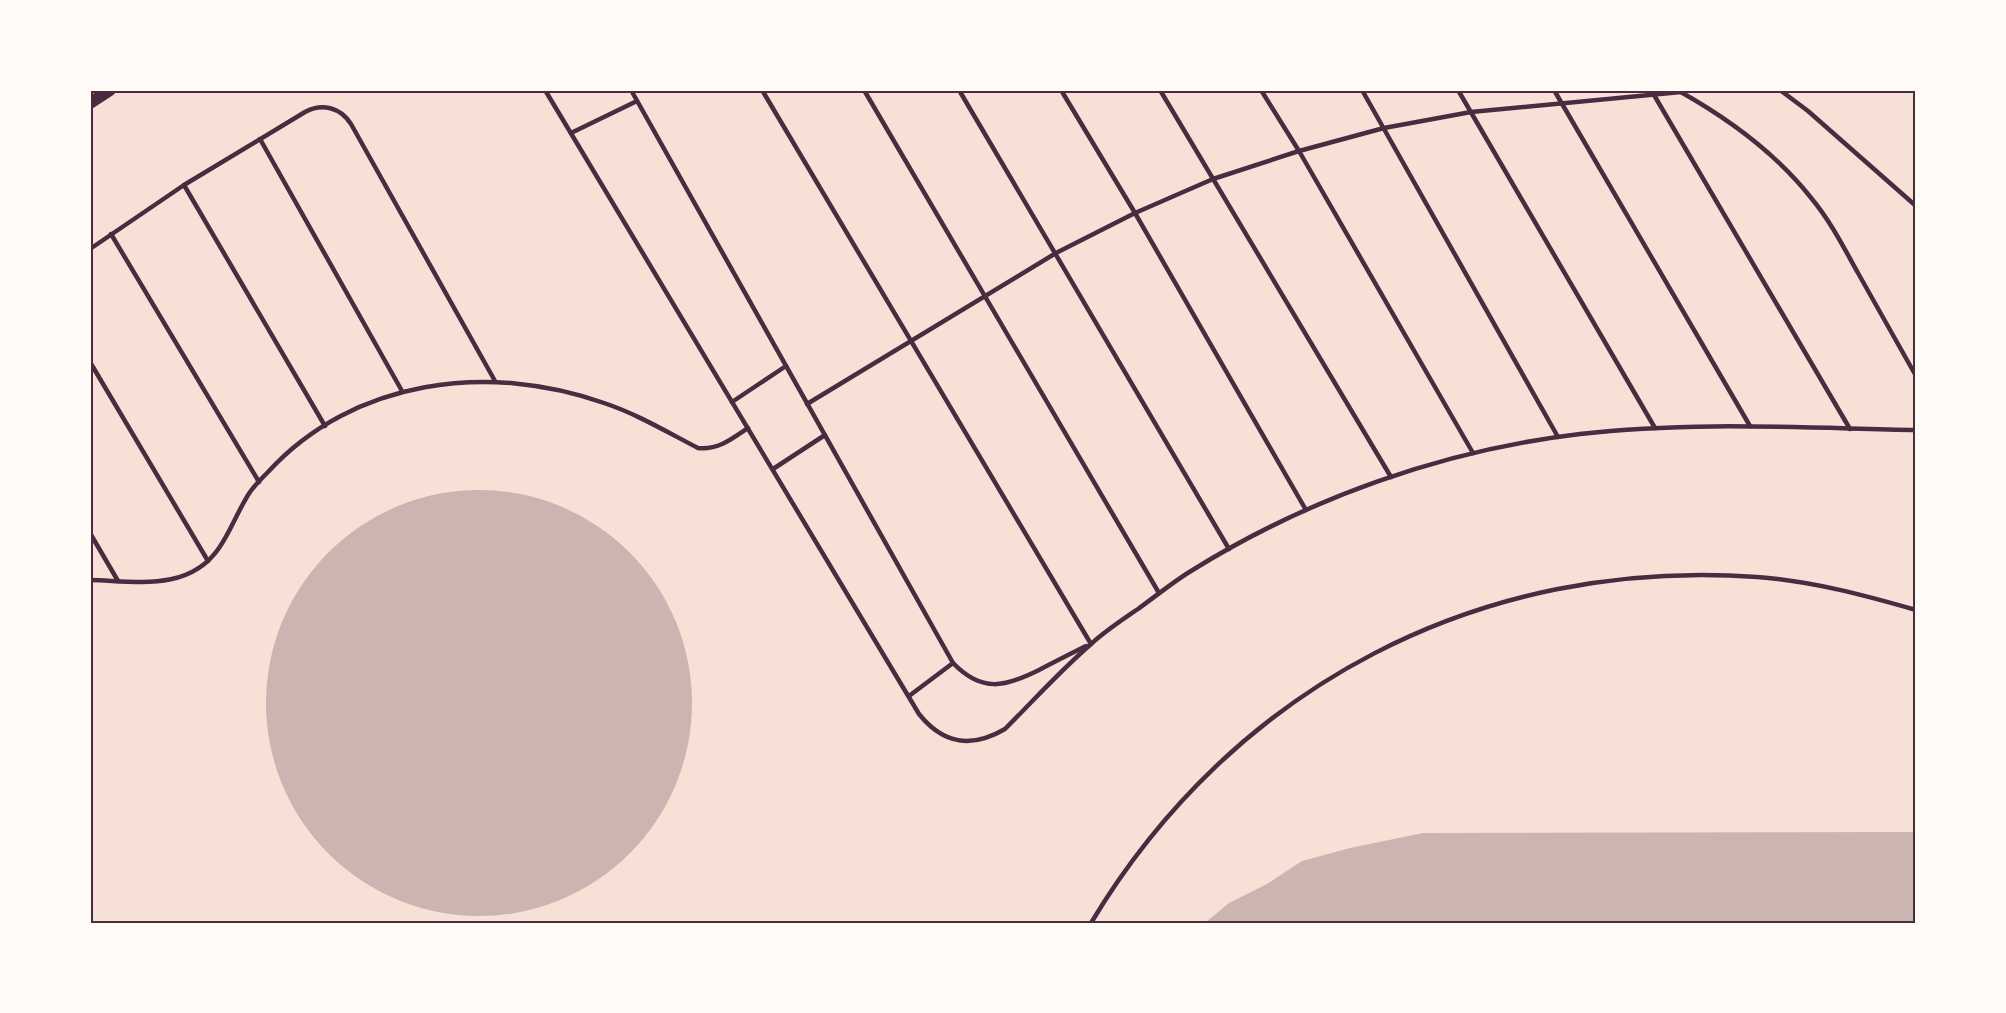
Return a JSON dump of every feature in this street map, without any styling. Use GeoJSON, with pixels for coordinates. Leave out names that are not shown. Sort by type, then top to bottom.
{"type":"FeatureCollection","features":[{"type":"Feature","properties":{"kind":"main road"},"geometry":{"type":"LineString","coordinates":[[90,103],[110,90]]}},
{"type":"Feature","properties":{"kind":"lane"},"geometry":{"type":"LineString","coordinates":[[545,90],[909,696],[928,724],[939,734],[951,739],[965,742],[979,741],[992,737],[1005,729],[1091,644],[1190,572],[1228,549],[1306,510],[1391,477],[1473,453],[1558,437],[1655,428],[1750,426],[1916,430]]}},
{"type":"Feature","properties":{"kind":"lane"},"geometry":{"type":"LineString","coordinates":[[631,90],[953,663],[963,674],[976,681],[990,685],[1005,685],[1091,644]]}},
{"type":"Feature","properties":{"kind":"lane"},"geometry":{"type":"LineString","coordinates":[[762,90],[1091,644]]}},
{"type":"Feature","properties":{"kind":"lane"},"geometry":{"type":"LineString","coordinates":[[864,90],[1160,593]]}},
{"type":"Feature","properties":{"kind":"lane"},"geometry":{"type":"LineString","coordinates":[[959,90],[1228,549]]}},
{"type":"Feature","properties":{"kind":"lane"},"geometry":{"type":"LineString","coordinates":[[1061,90],[1135,213],[1306,510]]}},
{"type":"Feature","properties":{"kind":"lane"},"geometry":{"type":"LineString","coordinates":[[1160,90],[1391,477]]}},
{"type":"Feature","properties":{"kind":"lane"},"geometry":{"type":"LineString","coordinates":[[1261,90],[1299,151],[1473,453]]}},
{"type":"Feature","properties":{"kind":"lane"},"geometry":{"type":"LineString","coordinates":[[1362,90],[1558,437]]}},
{"type":"Feature","properties":{"kind":"lane"},"geometry":{"type":"LineString","coordinates":[[1458,90],[1655,428]]}},
{"type":"Feature","properties":{"kind":"lane"},"geometry":{"type":"LineString","coordinates":[[1554,90],[1750,426]]}},
{"type":"Feature","properties":{"kind":"lane"},"geometry":{"type":"LineString","coordinates":[[1780,90],[1808,111],[1916,206]]}},
{"type":"Feature","properties":{"kind":"lane"},"geometry":{"type":"LineString","coordinates":[[807,404],[1056,254],[1135,213],[1213,179],[1299,151],[1384,128],[1471,112],[1679,91],[1719,115],[1753,141],[1786,169],[1813,200],[1833,228],[1916,376]]}},
{"type":"Feature","properties":{"kind":"lane"},"geometry":{"type":"LineString","coordinates":[[1654,95],[1850,429]]}},
{"type":"Feature","properties":{"kind":"lane"},"geometry":{"type":"LineString","coordinates":[[570,133],[637,101]]}},
{"type":"Feature","properties":{"kind":"lane"},"geometry":{"type":"LineString","coordinates":[[90,249],[184,186],[305,112],[318,107],[337,110],[347,118],[495,381]]}},
{"type":"Feature","properties":{"kind":"lane"},"geometry":{"type":"LineString","coordinates":[[260,139],[402,391]]}},
{"type":"Feature","properties":{"kind":"lane"},"geometry":{"type":"LineString","coordinates":[[184,186],[325,426]]}},
{"type":"Feature","properties":{"kind":"lane"},"geometry":{"type":"LineString","coordinates":[[111,234],[259,482]]}},
{"type":"Feature","properties":{"kind":"lane"},"geometry":{"type":"LineString","coordinates":[[90,362],[208,561]]}},
{"type":"Feature","properties":{"kind":"lane"},"geometry":{"type":"LineString","coordinates":[[732,402],[786,366]]}},
{"type":"Feature","properties":{"kind":"lane"},"geometry":{"type":"LineString","coordinates":[[90,580],[167,581],[182,578],[195,571],[219,549],[250,493],[293,449],[325,426],[350,412],[402,391],[453,382],[495,381],[560,389],[605,403],[698,447],[708,449],[716,447],[748,428]]}},
{"type":"Feature","properties":{"kind":"lane"},"geometry":{"type":"LineString","coordinates":[[772,469],[825,435]]}},
{"type":"Feature","properties":{"kind":"lane"},"geometry":{"type":"LineString","coordinates":[[90,533],[118,581]]}},
{"type":"Feature","properties":{"kind":"lane"},"geometry":{"type":"LineString","coordinates":[[1091,923],[1142,846],[1177,805],[1255,730],[1344,669],[1442,622],[1492,605],[1545,591],[1598,581],[1705,574],[1759,577],[1812,584],[1865,595],[1916,610]]}},
{"type":"Feature","properties":{"kind":"lane"},"geometry":{"type":"LineString","coordinates":[[909,696],[953,663]]}},
{"type":"Feature","properties":{"kind":"building"},"geometry":{"type":"Polygon","coordinates":[[[479,490],[520,494],[560,507],[597,526],[629,553],[656,585],[675,622],[688,662],[692,703],[688,744],[675,784],[656,821],[629,853],[597,880],[560,899],[520,912],[479,916],[438,912],[398,899],[361,880],[329,853],[302,821],[283,784],[270,744],[266,703],[270,662],[283,622],[302,585],[329,553],[361,526],[398,507],[438,494],[479,490]]]}},
{"type":"Feature","properties":{"kind":"building"},"geometry":{"type":"Polygon","coordinates":[[[1916,832],[1916,923],[1205,923],[1229,903],[1267,884],[1302,861],[1350,848],[1423,833],[1916,832]]]}}]}
